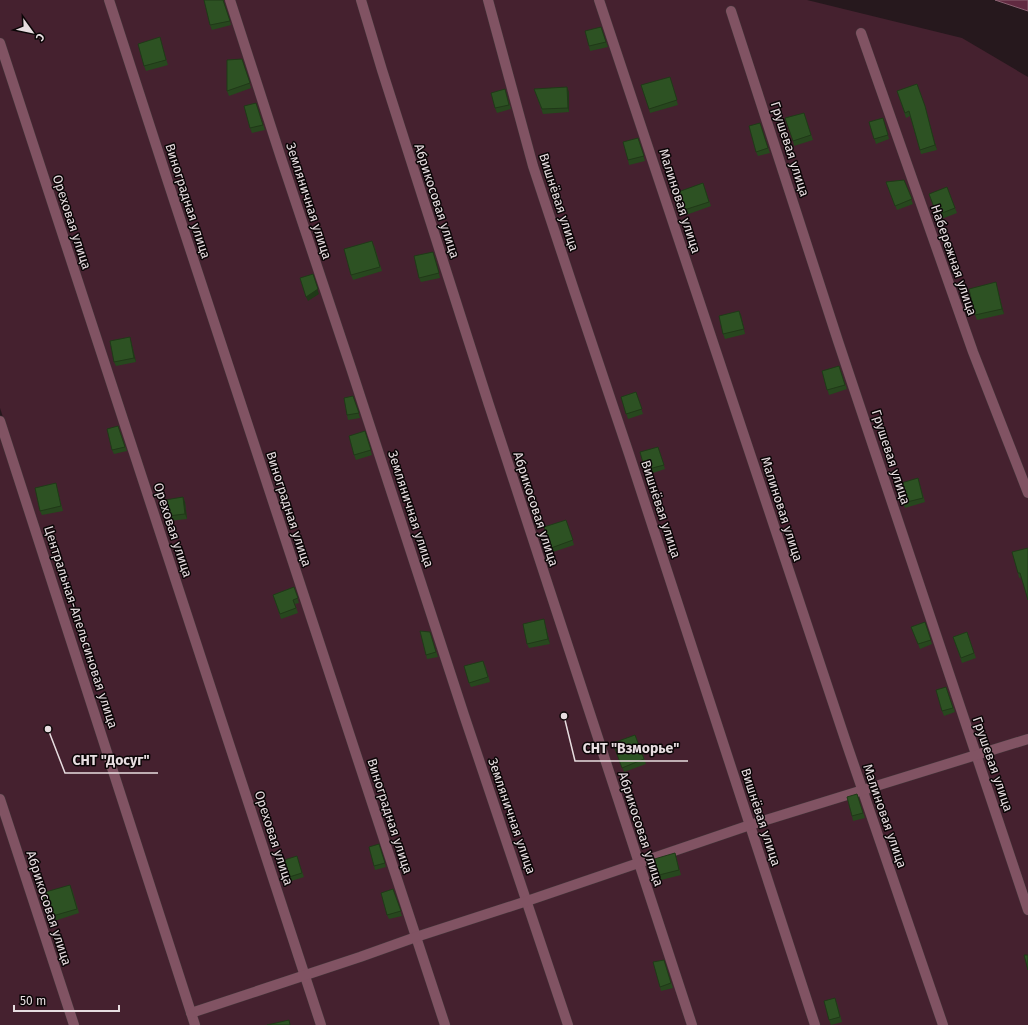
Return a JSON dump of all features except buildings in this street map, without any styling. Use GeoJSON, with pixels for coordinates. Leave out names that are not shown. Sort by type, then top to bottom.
{"type":"FeatureCollection","features":[{"type":"Feature","properties":{"kind":"lane","name":"Виноградная улица"},"geometry":{"type":"LineString","coordinates":[[109,0],[445,1025]]}},
{"type":"Feature","properties":{"kind":"lane","name":"Земляничная улица"},"geometry":{"type":"LineString","coordinates":[[230,0],[354,375],[464,715],[568,1025]]}},
{"type":"Feature","properties":{"kind":"lane","name":"Абрикосовая улица"},"geometry":{"type":"LineString","coordinates":[[361,0],[389,93],[489,405],[692,1025]]}},
{"type":"Feature","properties":{"kind":"lane","name":"Вишнёвая улица"},"geometry":{"type":"LineString","coordinates":[[488,0],[533,166],[815,1025]]}},
{"type":"Feature","properties":{"kind":"lane","name":"Малиновая улица"},"geometry":{"type":"LineString","coordinates":[[599,0],[862,791],[943,1025]]}},
{"type":"Feature","properties":{"kind":"lane","name":"Грушевая улица"},"geometry":{"type":"LineString","coordinates":[[731,11],[843,356],[1028,910]]}},
{"type":"Feature","properties":{"kind":"lane","name":"Набережная улица"},"geometry":{"type":"LineString","coordinates":[[861,33],[973,352],[1028,493]]}},
{"type":"Feature","properties":{"kind":"lane","name":"Ореховая улица"},"geometry":{"type":"LineString","coordinates":[[0,43],[321,1025]]}},
{"type":"Feature","properties":{"kind":"lane","name":"Центральная-Апельсиновая улица"},"geometry":{"type":"LineString","coordinates":[[0,420],[195,1025]]}},
{"type":"Feature","properties":{"kind":"lane"},"geometry":{"type":"LineString","coordinates":[[191,1013],[750,825],[1028,739]]}},
{"type":"Feature","properties":{"kind":"lane","name":"Абрикосовая улица"},"geometry":{"type":"LineString","coordinates":[[0,799],[74,1025]]}},
{"type":"Feature","properties":{"kind":"shaded area"},"geometry":{"type":"Polygon","coordinates":[[[0,0],[807,0],[962,38],[1028,77],[1028,1025],[200,1025],[0,408],[0,0]]]}},
{"type":"Feature","properties":{"kind":"shaded area"},"geometry":{"type":"Polygon","coordinates":[[[995,0],[1028,0],[1028,11],[995,0]]]}},
{"type":"Feature","properties":{"kind":"shaded area"},"geometry":{"type":"Polygon","coordinates":[[[0,432],[191,1025],[0,1025],[0,432]]]}},
{"type":"Feature","properties":{"kind":"place","name":"СНТ \"Взморье\""},"geometry":{"type":"Point","coordinates":[564,716]}},
{"type":"Feature","properties":{"kind":"place","name":"СНТ \"Досуг\""},"geometry":{"type":"Point","coordinates":[48,729]}}]}
